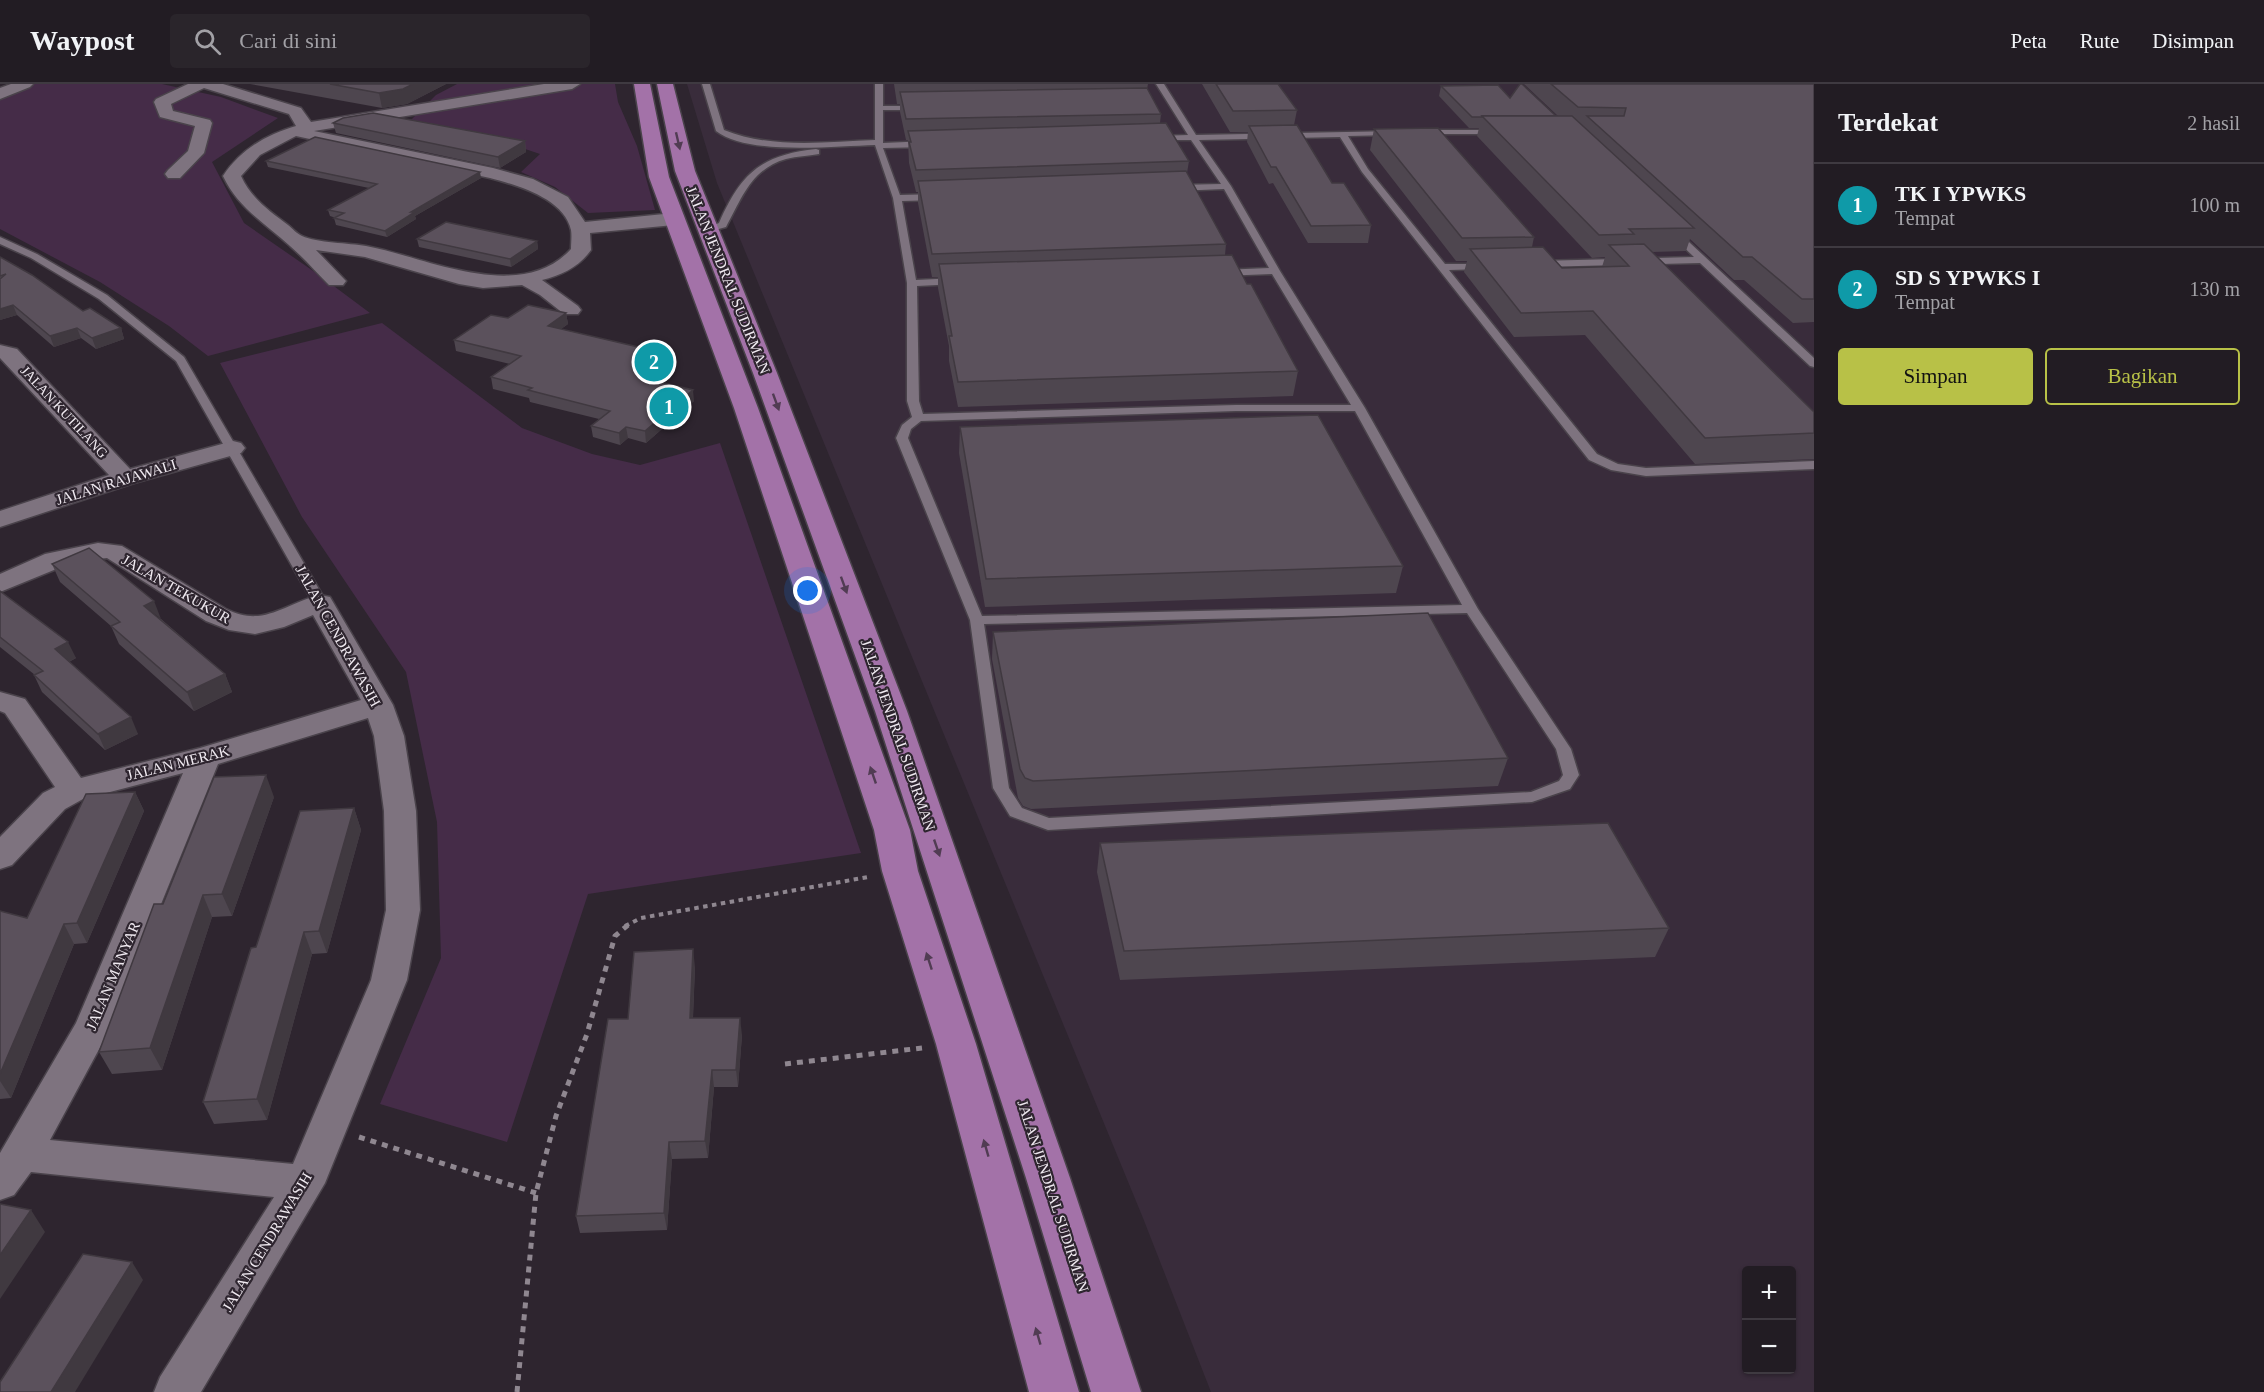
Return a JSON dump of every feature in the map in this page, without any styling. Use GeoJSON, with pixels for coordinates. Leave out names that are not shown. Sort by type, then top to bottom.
{"type":"FeatureCollection","features":[{"type":"Feature","properties":{"kind":"highway","name":"JALAN JENDRAL SUDIRMAN"},"geometry":{"type":"LineString","coordinates":[[642,84],[659,177],[746,408],[892,830],[900,871],[956,1044],[1054,1392]]}},
{"type":"Feature","properties":{"kind":"highway","name":"JALAN JENDRAL SUDIRMAN"},"geometry":{"type":"LineString","coordinates":[[665,84],[685,171],[765,373],[891,711],[1048,1178],[1116,1392]]}},
{"type":"Feature","properties":{"kind":"street"},"geometry":{"type":"LineString","coordinates":[[0,94],[25,84]]}},
{"type":"Feature","properties":{"kind":"street"},"geometry":{"type":"LineString","coordinates":[[174,174],[196,153],[204,123],[166,114],[162,102],[200,84]]}},
{"type":"Feature","properties":{"kind":"street"},"geometry":{"type":"LineString","coordinates":[[207,84],[294,111],[301,118],[298,130]]}},
{"type":"Feature","properties":{"kind":"street"},"geometry":{"type":"LineString","coordinates":[[336,281],[296,242],[261,214],[234,183],[232,176],[237,166],[254,152],[298,130],[572,84]]}},
{"type":"Feature","properties":{"kind":"street"},"geometry":{"type":"LineString","coordinates":[[296,242],[367,252],[459,278],[483,282],[525,279],[552,272],[572,262],[581,250],[580,228],[562,201],[527,183],[493,173],[298,130]]}},
{"type":"Feature","properties":{"kind":"street"},"geometry":{"type":"LineString","coordinates":[[580,228],[674,219]]}},
{"type":"Feature","properties":{"kind":"street"},"geometry":{"type":"LineString","coordinates":[[525,279],[571,310]]}},
{"type":"Feature","properties":{"kind":"street","name":"JALAN KUTILANG"},"geometry":{"type":"LineString","coordinates":[[0,351],[9,354],[125,478]]}},
{"type":"Feature","properties":{"kind":"street","name":"JALAN RAJAWALI"},"geometry":{"type":"LineString","coordinates":[[0,519],[125,478],[232,448]]}},
{"type":"Feature","properties":{"kind":"street","name":"JALAN TEKUKUR"},"geometry":{"type":"LineString","coordinates":[[0,584],[43,564],[95,549],[113,551],[216,615],[233,623],[249,626],[264,623],[320,603]]}},
{"type":"Feature","properties":{"kind":"street","name":"JALAN CENDRAWASIH"},"geometry":{"type":"LineString","coordinates":[[176,1392],[305,1183],[389,980],[403,910],[400,812],[389,736],[378,705],[320,603]]}},
{"type":"Feature","properties":{"kind":"street"},"geometry":{"type":"LineString","coordinates":[[0,701],[15,706],[73,791]]}},
{"type":"Feature","properties":{"kind":"street","name":"JALAN MERAK"},"geometry":{"type":"LineString","coordinates":[[0,857],[54,801],[73,791],[205,757],[378,705]]}},
{"type":"Feature","properties":{"kind":"street","name":"JALAN MANYAR"},"geometry":{"type":"LineString","coordinates":[[11,1169],[93,1027],[205,757]]}},
{"type":"Feature","properties":{"kind":"street"},"geometry":{"type":"LineString","coordinates":[[11,1169],[305,1183]]}},
{"type":"Feature","properties":{"kind":"lane"},"geometry":{"type":"LineString","coordinates":[[706,84],[720,131],[734,139],[761,143],[879,146]]}},
{"type":"Feature","properties":{"kind":"lane"},"geometry":{"type":"LineString","coordinates":[[879,84],[879,146],[897,198],[912,283],[913,401],[918,418]]}},
{"type":"Feature","properties":{"kind":"lane"},"geometry":{"type":"LineString","coordinates":[[1160,84],[1165,104],[1195,137],[1227,186],[1275,271],[1359,408],[1471,609],[1563,749],[1570,775],[1565,785],[1532,797],[1047,824],[1016,812],[1001,788],[977,620],[902,438],[906,427],[918,418],[1236,408],[1359,408]]}},
{"type":"Feature","properties":{"kind":"lane"},"geometry":{"type":"LineString","coordinates":[[880,108],[926,108]]}},
{"type":"Feature","properties":{"kind":"lane"},"geometry":{"type":"LineString","coordinates":[[1413,132],[1503,132]]}},
{"type":"Feature","properties":{"kind":"lane"},"geometry":{"type":"LineString","coordinates":[[1148,138],[1401,133]]}},
{"type":"Feature","properties":{"kind":"lane"},"geometry":{"type":"LineString","coordinates":[[1342,134],[1365,170],[1593,457],[1615,467],[1646,472],[1814,465]]}},
{"type":"Feature","properties":{"kind":"lane"},"geometry":{"type":"LineString","coordinates":[[707,231],[723,225],[746,179],[768,163],[807,152],[938,144]]}},
{"type":"Feature","properties":{"kind":"lane"},"geometry":{"type":"LineString","coordinates":[[1168,188],[1227,186]]}},
{"type":"Feature","properties":{"kind":"lane"},"geometry":{"type":"LineString","coordinates":[[897,198],[944,196]]}},
{"type":"Feature","properties":{"kind":"lane"},"geometry":{"type":"LineString","coordinates":[[1663,222],[1814,364]]}},
{"type":"Feature","properties":{"kind":"lane","name":"JALAN CENDRAWASIH"},"geometry":{"type":"LineString","coordinates":[[0,240],[33,256],[103,297],[180,359],[320,603]]}},
{"type":"Feature","properties":{"kind":"lane"},"geometry":{"type":"LineString","coordinates":[[1525,265],[1703,260]]}},
{"type":"Feature","properties":{"kind":"lane"},"geometry":{"type":"LineString","coordinates":[[1442,267],[1490,266]]}},
{"type":"Feature","properties":{"kind":"lane"},"geometry":{"type":"LineString","coordinates":[[1205,273],[1275,271]]}},
{"type":"Feature","properties":{"kind":"lane"},"geometry":{"type":"LineString","coordinates":[[912,283],[971,281]]}},
{"type":"Feature","properties":{"kind":"lane"},"geometry":{"type":"LineString","coordinates":[[977,620],[1471,609]]}},
{"type":"Feature","properties":{"kind":"path"},"geometry":{"type":"LineString","coordinates":[[517,1392],[536,1193],[556,1116],[587,1034],[615,936],[626,926],[641,918],[900,871]]}},
{"type":"Feature","properties":{"kind":"path"},"geometry":{"type":"LineString","coordinates":[[785,1065],[956,1044]]}},
{"type":"Feature","properties":{"kind":"path"},"geometry":{"type":"LineString","coordinates":[[328,1127],[536,1193]]}},
{"type":"Feature","properties":{"kind":"shaded area"},"geometry":{"type":"Polygon","coordinates":[[[32,84],[162,84],[221,97],[278,118],[212,162],[244,223],[370,313],[208,356],[169,326],[100,282],[0,229],[0,96],[32,84]]]}},
{"type":"Feature","properties":{"kind":"shaded area"},"geometry":{"type":"Polygon","coordinates":[[[457,84],[615,84],[618,102],[637,146],[655,210],[588,213],[555,187],[521,172],[540,154],[483,135],[409,122],[436,95],[457,84]]]}},
{"type":"Feature","properties":{"kind":"shaded area"},"geometry":{"type":"Polygon","coordinates":[[[687,84],[1814,84],[1814,1392],[1211,1392],[1143,1218],[717,183],[687,84]]]}},
{"type":"Feature","properties":{"kind":"shaded area"},"geometry":{"type":"Polygon","coordinates":[[[382,323],[522,428],[592,454],[640,465],[720,443],[861,853],[588,894],[507,1142],[380,1104],[441,958],[437,822],[406,672],[302,517],[220,363],[382,323]]]}},
{"type":"Feature","properties":{"kind":"building"},"geometry":{"type":"Polygon","coordinates":[[[330,84],[413,84],[403,89],[379,93],[330,84]]]}},
{"type":"Feature","properties":{"kind":"building"},"geometry":{"type":"Polygon","coordinates":[[[1216,84],[1278,84],[1297,110],[1233,111],[1216,84]]]}},
{"type":"Feature","properties":{"kind":"building"},"geometry":{"type":"Polygon","coordinates":[[[1520,84],[1556,116],[1472,117],[1441,86],[1498,85],[1510,98],[1520,84]]]}},
{"type":"Feature","properties":{"kind":"building"},"geometry":{"type":"Polygon","coordinates":[[[1551,84],[1814,84],[1814,299],[1802,299],[1752,257],[1743,257],[1587,116],[1624,116],[1626,108],[1578,107],[1551,84]]]}},
{"type":"Feature","properties":{"kind":"building"},"geometry":{"type":"Polygon","coordinates":[[[1147,88],[1161,114],[906,119],[900,92],[1147,88]]]}},
{"type":"Feature","properties":{"kind":"building"},"geometry":{"type":"Polygon","coordinates":[[[373,113],[525,141],[498,157],[333,123],[343,118],[373,113]]]}},
{"type":"Feature","properties":{"kind":"building"},"geometry":{"type":"Polygon","coordinates":[[[1482,116],[1572,116],[1694,228],[1629,229],[1634,234],[1599,235],[1482,116]]]}},
{"type":"Feature","properties":{"kind":"building"},"geometry":{"type":"Polygon","coordinates":[[[1166,123],[1189,161],[916,170],[908,131],[1166,123]]]}},
{"type":"Feature","properties":{"kind":"building"},"geometry":{"type":"Polygon","coordinates":[[[1297,125],[1332,183],[1344,183],[1371,225],[1311,226],[1276,167],[1271,167],[1249,126],[1297,125]]]}},
{"type":"Feature","properties":{"kind":"building"},"geometry":{"type":"Polygon","coordinates":[[[1438,128],[1534,237],[1462,238],[1374,129],[1438,128]]]}},
{"type":"Feature","properties":{"kind":"building"},"geometry":{"type":"Polygon","coordinates":[[[315,137],[480,172],[411,212],[415,212],[385,231],[334,218],[344,213],[328,210],[377,184],[266,161],[315,137]]]}},
{"type":"Feature","properties":{"kind":"building"},"geometry":{"type":"Polygon","coordinates":[[[1186,171],[1226,244],[932,254],[918,181],[1186,171]]]}},
{"type":"Feature","properties":{"kind":"building"},"geometry":{"type":"Polygon","coordinates":[[[446,222],[537,241],[510,259],[417,239],[446,222]]]}},
{"type":"Feature","properties":{"kind":"building"},"geometry":{"type":"Polygon","coordinates":[[[1644,244],[1814,412],[1814,433],[1705,438],[1593,311],[1521,313],[1470,249],[1543,247],[1562,268],[1629,266],[1609,245],[1644,244]]]}},
{"type":"Feature","properties":{"kind":"building"},"geometry":{"type":"Polygon","coordinates":[[[1232,255],[1247,284],[1251,284],[1298,371],[958,382],[939,264],[1232,255]]]}},
{"type":"Feature","properties":{"kind":"building"},"geometry":{"type":"Polygon","coordinates":[[[0,257],[32,275],[83,311],[90,308],[121,328],[92,338],[77,328],[50,336],[13,305],[0,309],[0,279],[6,274],[0,276],[0,257]]]}},
{"type":"Feature","properties":{"kind":"building"},"geometry":{"type":"Polygon","coordinates":[[[528,305],[566,313],[548,326],[668,354],[639,377],[693,390],[645,431],[626,427],[619,433],[591,426],[610,411],[528,390],[532,388],[491,377],[521,356],[454,340],[491,315],[508,318],[528,305]]]}},
{"type":"Feature","properties":{"kind":"building"},"geometry":{"type":"Polygon","coordinates":[[[1318,415],[1403,566],[986,579],[960,427],[1318,415]]]}},
{"type":"Feature","properties":{"kind":"building"},"geometry":{"type":"Polygon","coordinates":[[[89,548],[154,601],[144,606],[225,674],[187,692],[111,626],[120,622],[52,564],[89,548]]]}},
{"type":"Feature","properties":{"kind":"building"},"geometry":{"type":"Polygon","coordinates":[[[0,591],[68,642],[55,649],[131,717],[98,734],[34,675],[43,671],[0,637],[0,591]]]}},
{"type":"Feature","properties":{"kind":"building"},"geometry":{"type":"Polygon","coordinates":[[[1428,613],[1508,758],[1033,781],[1025,778],[1020,769],[993,632],[1428,613]]]}},
{"type":"Feature","properties":{"kind":"building"},"geometry":{"type":"Polygon","coordinates":[[[266,775],[222,894],[203,895],[150,1048],[99,1052],[154,904],[163,904],[214,777],[266,775]]]}},
{"type":"Feature","properties":{"kind":"building"},"geometry":{"type":"Polygon","coordinates":[[[135,792],[77,923],[64,924],[0,1074],[0,911],[27,918],[86,794],[135,792]]]}},
{"type":"Feature","properties":{"kind":"building"},"geometry":{"type":"Polygon","coordinates":[[[354,808],[319,931],[304,932],[257,1099],[203,1102],[251,948],[256,947],[300,811],[354,808]]]}},
{"type":"Feature","properties":{"kind":"building"},"geometry":{"type":"Polygon","coordinates":[[[1608,823],[1669,928],[1124,951],[1100,843],[1608,823]]]}},
{"type":"Feature","properties":{"kind":"building"},"geometry":{"type":"Polygon","coordinates":[[[693,949],[690,1018],[740,1018],[736,1070],[712,1070],[705,1141],[669,1142],[664,1213],[576,1216],[608,1019],[628,1019],[634,952],[693,949]]]}},
{"type":"Feature","properties":{"kind":"building"},"geometry":{"type":"Polygon","coordinates":[[[0,1204],[31,1210],[0,1255],[0,1204]]]}},
{"type":"Feature","properties":{"kind":"building"},"geometry":{"type":"Polygon","coordinates":[[[83,1254],[132,1262],[51,1392],[0,1392],[0,1382],[83,1254]]]}},
{"type":"Feature","properties":{"kind":"place","name":"SD S YPWKS I"},"geometry":{"type":"Point","coordinates":[654,362]}},
{"type":"Feature","properties":{"kind":"place","name":"TK I YPWKS"},"geometry":{"type":"Point","coordinates":[669,407]}}]}
